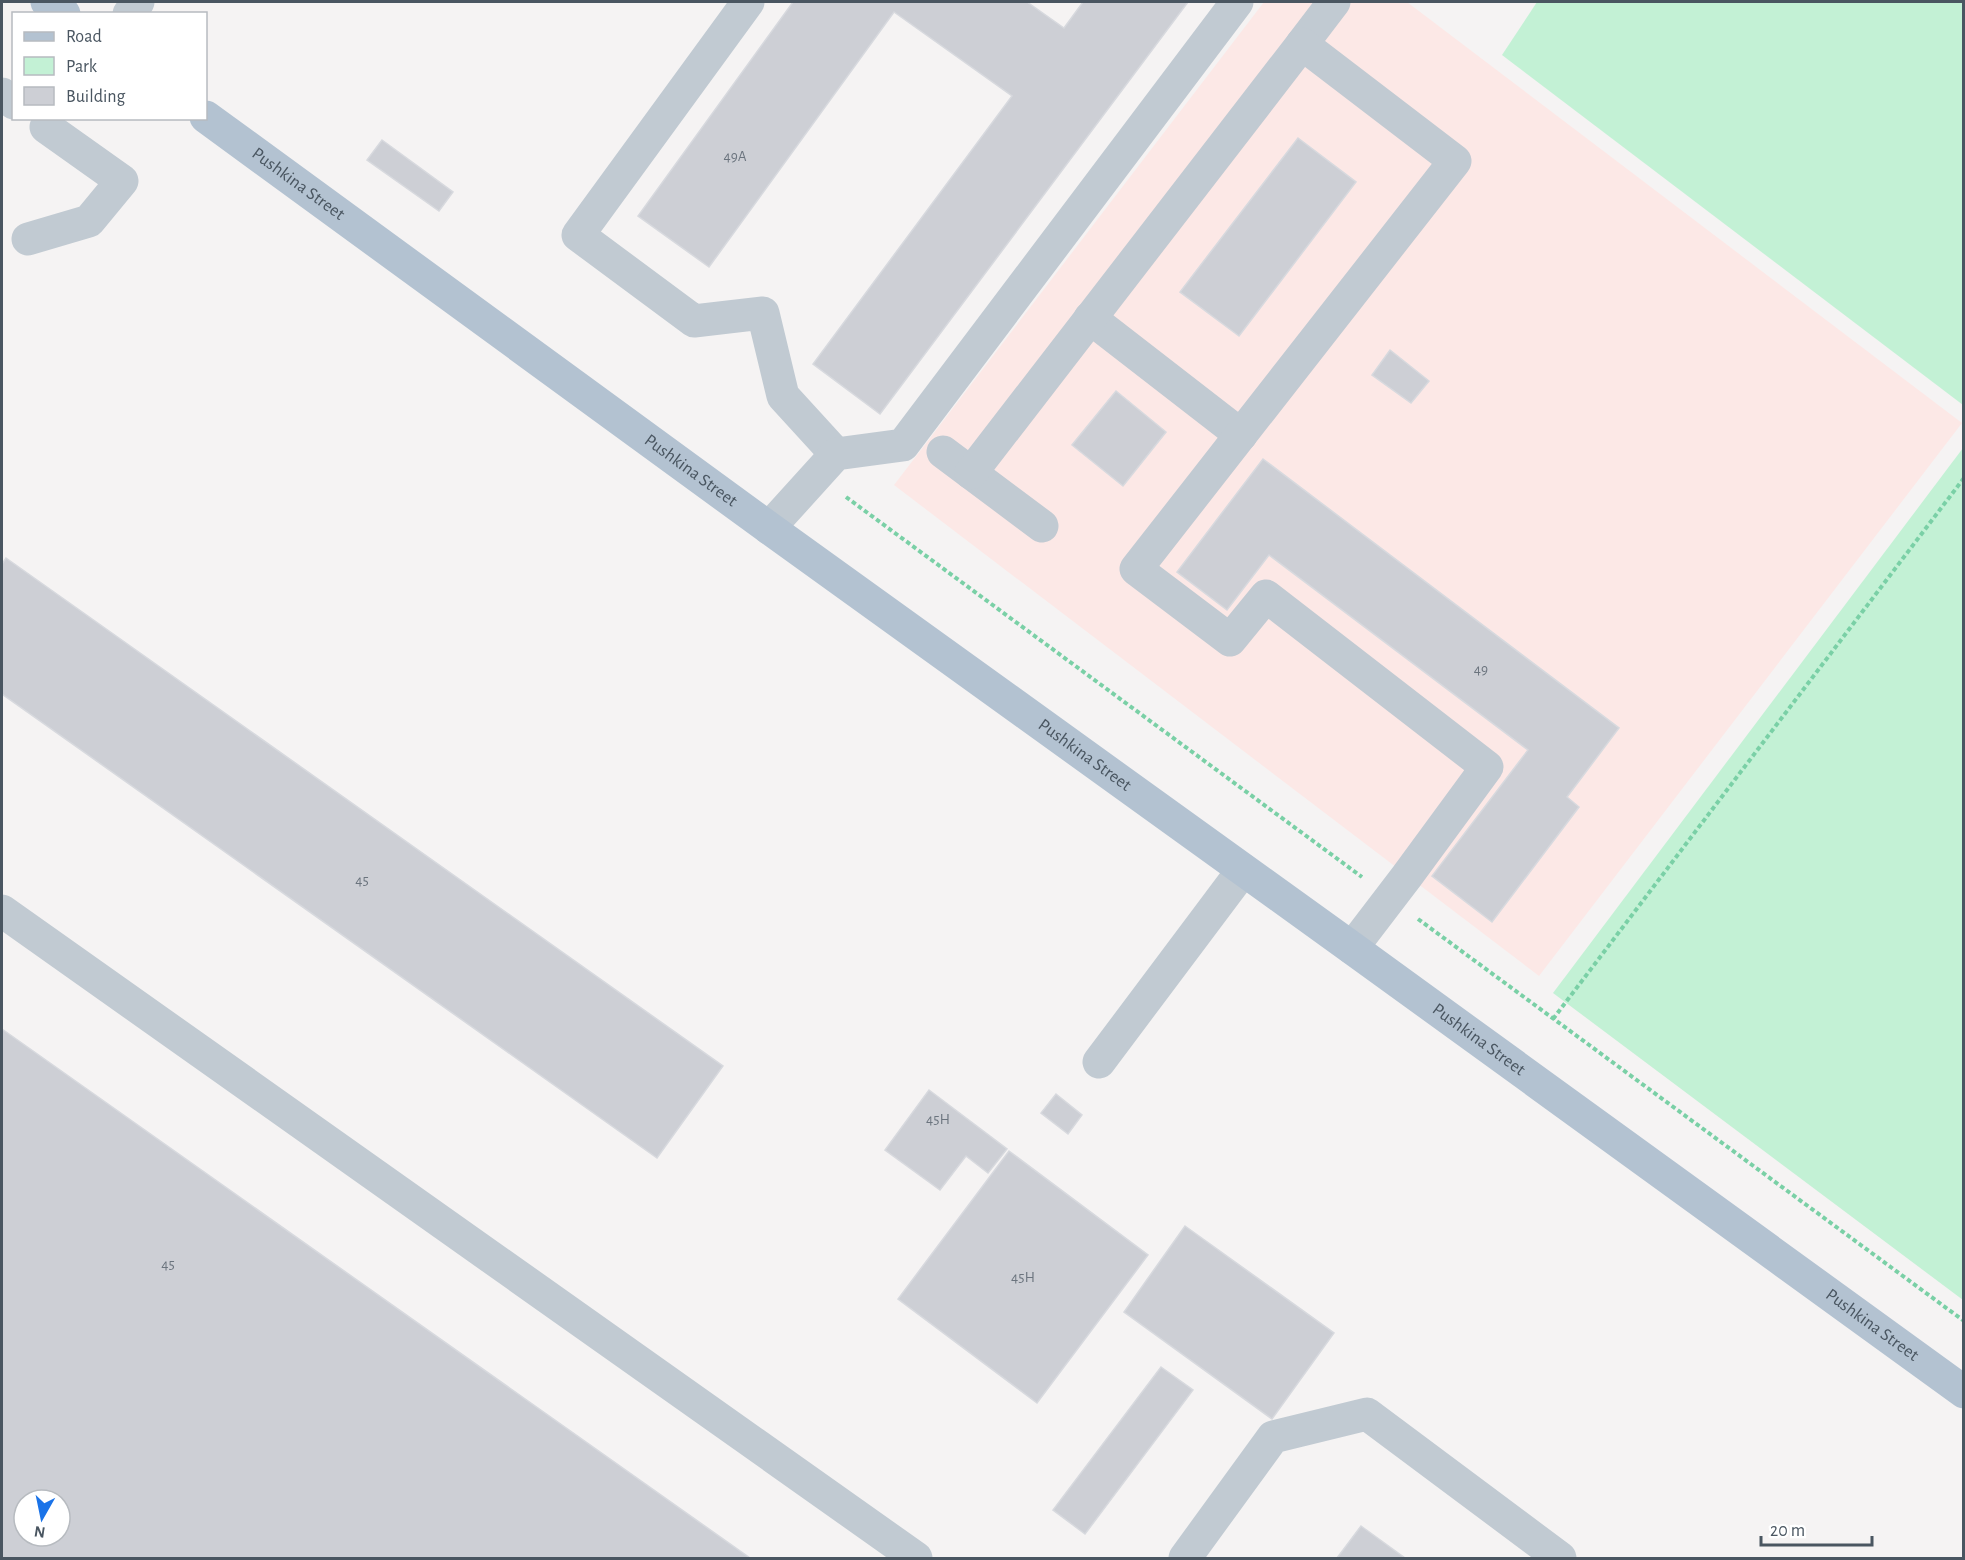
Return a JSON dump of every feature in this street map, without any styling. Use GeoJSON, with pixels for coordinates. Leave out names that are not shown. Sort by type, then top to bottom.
{"type":"FeatureCollection","features":[{"type":"Feature","properties":{"kind":"main road"},"geometry":{"type":"LineString","coordinates":[[47,2],[61,12]]}},
{"type":"Feature","properties":{"kind":"main road","name":"Pushkina Street"},"geometry":{"type":"LineString","coordinates":[[207,118],[769,528],[1964,1392]]}},
{"type":"Feature","properties":{"kind":"lane"},"geometry":{"type":"LineString","coordinates":[[748,2],[578,235],[694,321],[763,313],[783,396],[827,465]]}},
{"type":"Feature","properties":{"kind":"lane"},"geometry":{"type":"LineString","coordinates":[[769,528],[827,465],[903,444],[1237,2]]}},
{"type":"Feature","properties":{"kind":"lane"},"geometry":{"type":"LineString","coordinates":[[971,473],[1334,2]]}},
{"type":"Feature","properties":{"kind":"lane"},"geometry":{"type":"LineString","coordinates":[[1302,44],[1455,161],[1136,569],[1230,640],[1266,596],[1487,767],[1352,948]]}},
{"type":"Feature","properties":{"kind":"lane"},"geometry":{"type":"LineString","coordinates":[[28,239],[88,221],[122,181],[44,121]]}},
{"type":"Feature","properties":{"kind":"lane"},"geometry":{"type":"LineString","coordinates":[[1090,318],[1241,435]]}},
{"type":"Feature","properties":{"kind":"lane"},"geometry":{"type":"LineString","coordinates":[[943,452],[1042,526]]}},
{"type":"Feature","properties":{"kind":"lane"},"geometry":{"type":"LineString","coordinates":[[1099,1062],[1244,870]]}},
{"type":"Feature","properties":{"kind":"lane"},"geometry":{"type":"LineString","coordinates":[[2,911],[916,1558]]}},
{"type":"Feature","properties":{"kind":"lane"},"geometry":{"type":"LineString","coordinates":[[1185,1558],[1273,1437],[1366,1414],[1560,1558]]}},
{"type":"Feature","properties":{"kind":"path"},"geometry":{"type":"LineString","coordinates":[[827,465],[1390,898],[1964,1321]]}},
{"type":"Feature","properties":{"kind":"path"},"geometry":{"type":"LineString","coordinates":[[1553,1019],[1964,478]]}},
{"type":"Feature","properties":{"kind":"shaded area"},"geometry":{"type":"Polygon","coordinates":[[[1264,2],[1407,2],[1962,423],[1539,976],[894,485],[1264,2]]]}},
{"type":"Feature","properties":{"kind":"green space"},"geometry":{"type":"Polygon","coordinates":[[[1537,2],[1963,2],[1963,405],[1502,55],[1537,2]]]}},
{"type":"Feature","properties":{"kind":"green space"},"geometry":{"type":"Polygon","coordinates":[[[1963,448],[1963,1300],[1553,993],[1963,448]]]}},
{"type":"Feature","properties":{"kind":"building"},"geometry":{"type":"Polygon","coordinates":[[[793,2],[1027,2],[1064,28],[1083,2],[1188,2],[880,414],[813,364],[1012,96],[894,12],[709,267],[638,216],[793,2]]]}},
{"type":"Feature","properties":{"kind":"building"},"geometry":{"type":"Polygon","coordinates":[[[1298,138],[1356,182],[1239,336],[1180,292],[1298,138]]]}},
{"type":"Feature","properties":{"kind":"building"},"geometry":{"type":"Polygon","coordinates":[[[382,140],[453,192],[439,211],[367,160],[382,140]]]}},
{"type":"Feature","properties":{"kind":"building"},"geometry":{"type":"Polygon","coordinates":[[[1390,350],[1429,381],[1411,403],[1372,375],[1390,350]]]}},
{"type":"Feature","properties":{"kind":"building"},"geometry":{"type":"Polygon","coordinates":[[[1116,391],[1166,432],[1123,486],[1072,445],[1116,391]]]}},
{"type":"Feature","properties":{"kind":"building"},"geometry":{"type":"Polygon","coordinates":[[[1263,459],[1619,728],[1567,797],[1579,807],[1492,922],[1432,876],[1528,750],[1269,555],[1227,610],[1177,572],[1263,459]]]}},
{"type":"Feature","properties":{"kind":"building"},"geometry":{"type":"Polygon","coordinates":[[[6,558],[723,1066],[657,1158],[2,694],[2,564],[6,558]]]}},
{"type":"Feature","properties":{"kind":"building"},"geometry":{"type":"Polygon","coordinates":[[[2,1029],[750,1558],[2,1558],[2,1029]]]}},
{"type":"Feature","properties":{"kind":"building"},"geometry":{"type":"Polygon","coordinates":[[[929,1090],[1007,1149],[988,1173],[966,1156],[940,1190],[885,1150],[929,1090]]]}},
{"type":"Feature","properties":{"kind":"building"},"geometry":{"type":"Polygon","coordinates":[[[1056,1094],[1082,1115],[1068,1134],[1041,1113],[1056,1094]]]}},
{"type":"Feature","properties":{"kind":"building"},"geometry":{"type":"Polygon","coordinates":[[[1009,1151],[1148,1255],[1037,1403],[898,1299],[1009,1151]]]}},
{"type":"Feature","properties":{"kind":"building"},"geometry":{"type":"Polygon","coordinates":[[[1185,1226],[1334,1333],[1272,1419],[1124,1312],[1185,1226]]]}},
{"type":"Feature","properties":{"kind":"building"},"geometry":{"type":"Polygon","coordinates":[[[1161,1367],[1193,1390],[1085,1534],[1053,1510],[1161,1367]]]}},
{"type":"Feature","properties":{"kind":"building"},"geometry":{"type":"Polygon","coordinates":[[[1361,1526],[1405,1558],[1337,1558],[1361,1526]]]}}]}
